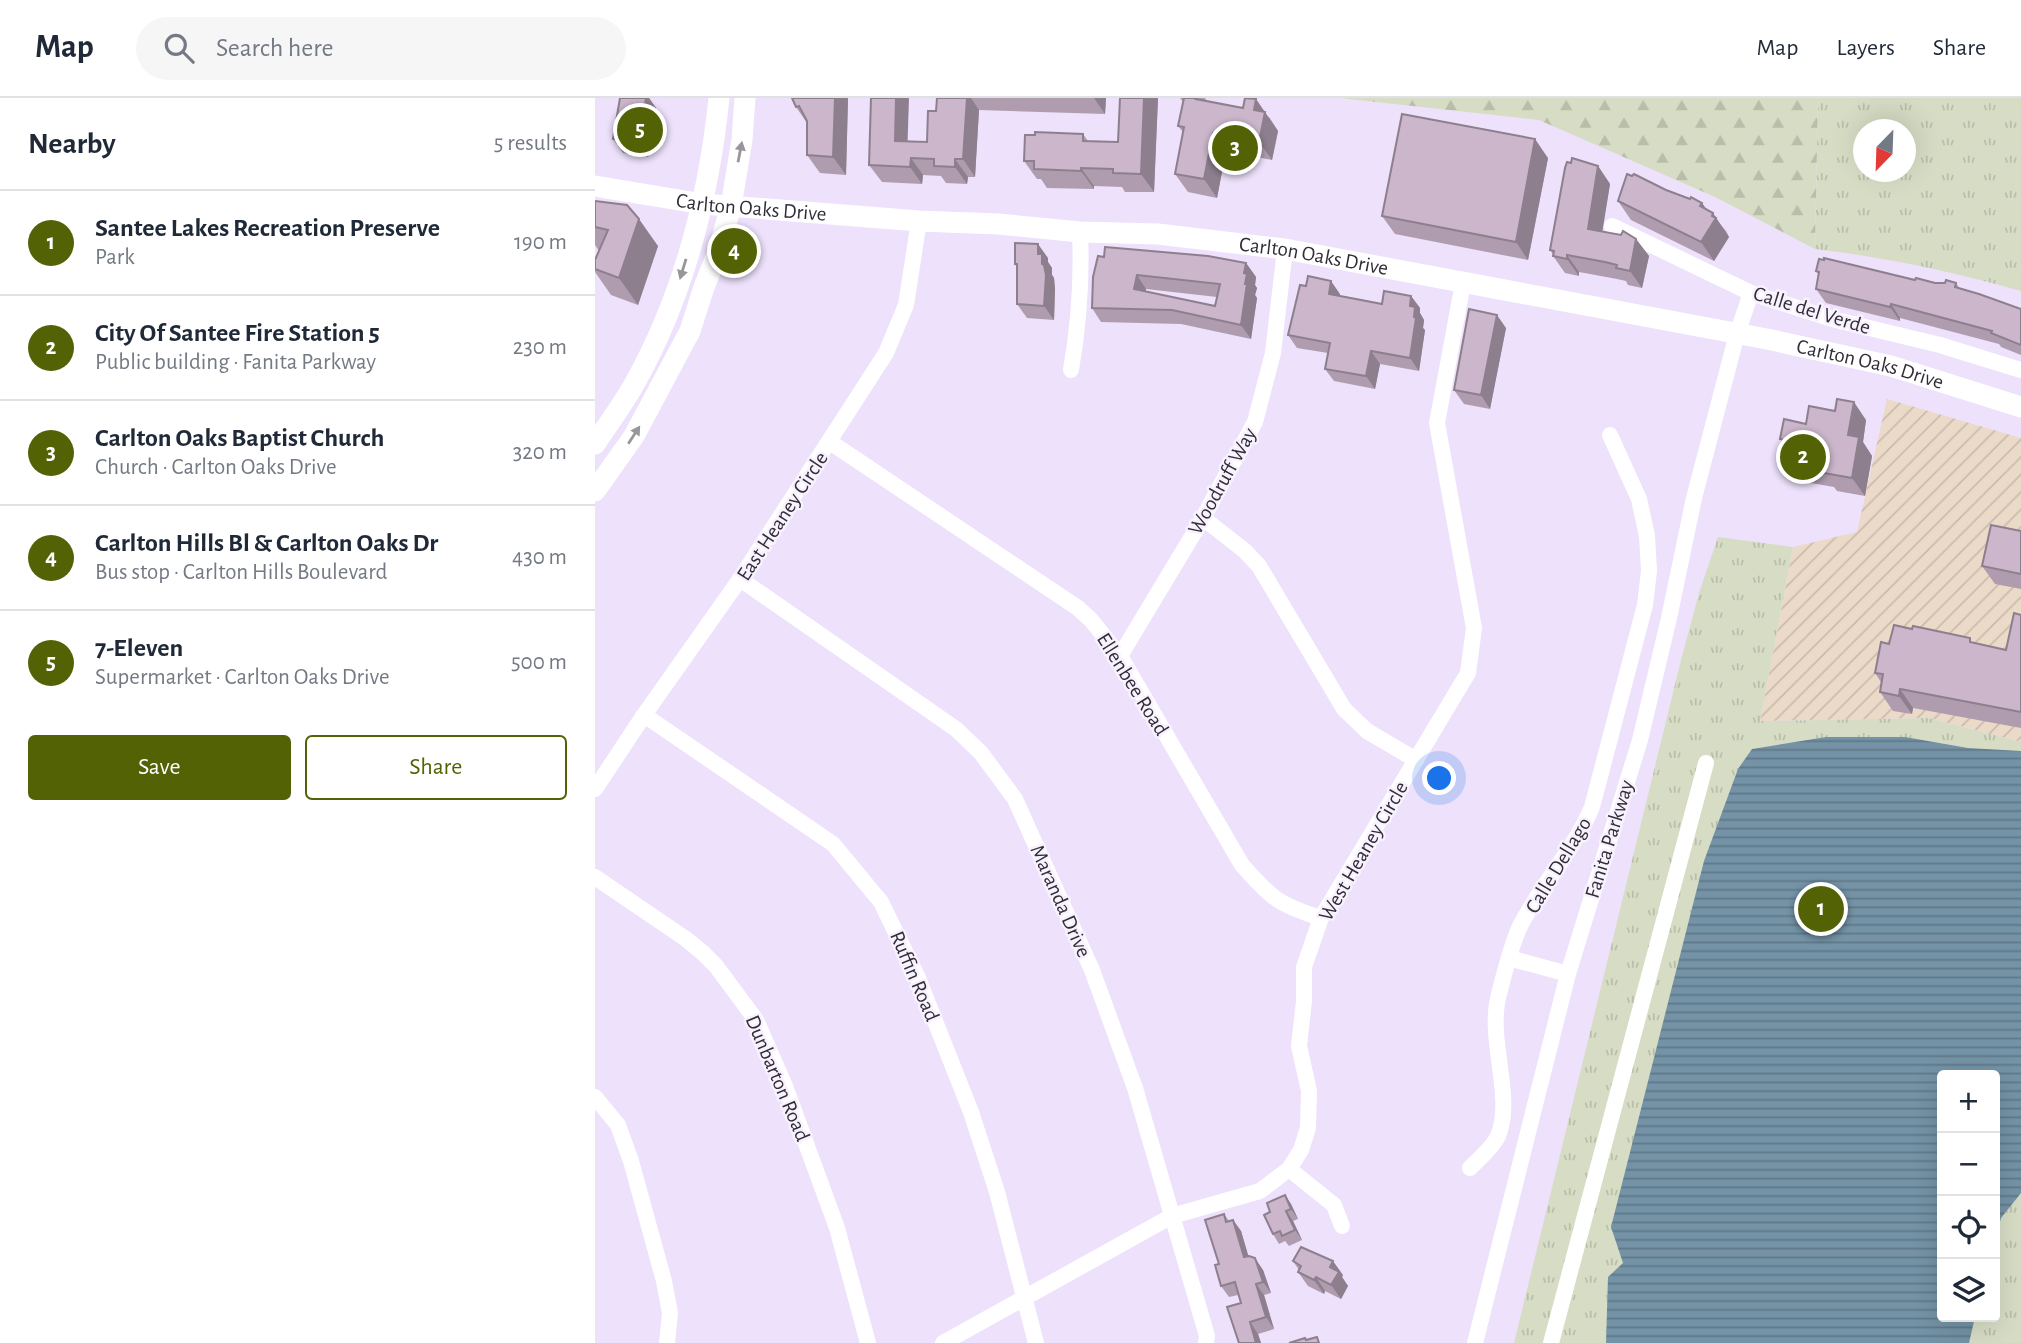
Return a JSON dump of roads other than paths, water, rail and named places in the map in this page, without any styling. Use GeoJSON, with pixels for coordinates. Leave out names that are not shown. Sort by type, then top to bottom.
{"type":"FeatureCollection","features":[{"type":"Feature","properties":{"kind":"main road"},"geometry":{"type":"LineString","coordinates":[[595,444],[636,381],[677,292],[703,204],[714,153],[719,98]]}},
{"type":"Feature","properties":{"kind":"main road"},"geometry":{"type":"LineString","coordinates":[[595,491],[634,436],[678,358],[693,324],[718,252],[730,206],[742,140],[745,98]]}},
{"type":"Feature","properties":{"kind":"main road","name":"Carlton Oaks Drive"},"geometry":{"type":"LineString","coordinates":[[595,186],[703,204],[1080,232],[1158,234],[1285,249],[1737,334],[1891,366],[2021,407]]}},
{"type":"Feature","properties":{"kind":"street","name":"East Heaney Circle"},"geometry":{"type":"LineString","coordinates":[[595,789],[740,579],[885,353],[901,322],[910,288],[919,221]]}},
{"type":"Feature","properties":{"kind":"street","name":"Calle del Verde"},"geometry":{"type":"LineString","coordinates":[[1612,226],[1751,293],[1832,319],[1940,345],[2021,370]]}},
{"type":"Feature","properties":{"kind":"street"},"geometry":{"type":"LineString","coordinates":[[1072,370],[1078,332],[1080,232]]}},
{"type":"Feature","properties":{"kind":"street","name":"Woodruff Way"},"geometry":{"type":"LineString","coordinates":[[1120,656],[1203,518],[1255,422],[1273,353],[1285,249]]}},
{"type":"Feature","properties":{"kind":"street","name":"West Heaney Circle"},"geometry":{"type":"LineString","coordinates":[[943,1343],[1172,1216],[1260,1191],[1289,1169],[1301,1150],[1308,1128],[1309,1091],[1299,1046],[1304,967],[1321,918],[1468,673],[1473,628],[1437,423],[1463,283]]}},
{"type":"Feature","properties":{"kind":"street","name":"Fanita Parkway"},"geometry":{"type":"LineString","coordinates":[[1475,1343],[1568,974],[1640,740],[1694,498],[1737,334],[1751,293]]}},
{"type":"Feature","properties":{"kind":"street","name":"Calle Dellago"},"geometry":{"type":"LineString","coordinates":[[1470,1168],[1497,1138],[1503,1115],[1496,1036],[1497,1001],[1509,958],[1520,927],[1593,807],[1645,605],[1649,555],[1644,517],[1639,499],[1610,435]]}},
{"type":"Feature","properties":{"kind":"street","name":"Ellenbee Road"},"geometry":{"type":"LineString","coordinates":[[830,442],[1078,608],[1120,656],[1242,865],[1266,893],[1290,909],[1321,918]]}},
{"type":"Feature","properties":{"kind":"street"},"geometry":{"type":"LineString","coordinates":[[1203,518],[1245,551],[1259,566],[1344,709],[1367,731],[1416,760]]}},
{"type":"Feature","properties":{"kind":"street","name":"Maranda Drive"},"geometry":{"type":"LineString","coordinates":[[740,579],[956,729],[981,753],[1015,799],[1092,970],[1135,1088],[1207,1336],[1206,1343]]}},
{"type":"Feature","properties":{"kind":"street","name":"Ruffin Road"},"geometry":{"type":"LineString","coordinates":[[644,715],[833,844],[881,902],[913,966],[963,1089],[997,1192],[1036,1343]]}},
{"type":"Feature","properties":{"kind":"street"},"geometry":{"type":"LineString","coordinates":[[1551,1343],[1706,763]]}},
{"type":"Feature","properties":{"kind":"street","name":"Dunbarton Road"},"geometry":{"type":"LineString","coordinates":[[595,877],[703,953],[716,966],[756,1020],[785,1086],[834,1220],[868,1343]]}},
{"type":"Feature","properties":{"kind":"street"},"geometry":{"type":"LineString","coordinates":[[1509,958],[1568,974]]}},
{"type":"Feature","properties":{"kind":"street"},"geometry":{"type":"LineString","coordinates":[[595,1097],[618,1125],[634,1173],[664,1281],[670,1313],[667,1343]]}},
{"type":"Feature","properties":{"kind":"street"},"geometry":{"type":"LineString","coordinates":[[1289,1169],[1334,1205],[1342,1226]]}},
{"type":"Feature","properties":{"kind":"water"},"geometry":{"type":"Polygon","coordinates":[[[1826,737],[1905,737],[1968,748],[2021,751],[2021,1193],[2000,1222],[2000,1070],[1937,1070],[1937,1322],[1974,1322],[1969,1343],[1606,1343],[1608,1277],[1623,1263],[1611,1227],[1704,861],[1738,769],[1752,749],[1826,737]]]}},
{"type":"Feature","properties":{"kind":"place","name":"7-Eleven"},"geometry":{"type":"Point","coordinates":[640,130]}},
{"type":"Feature","properties":{"kind":"place","name":"Carlton Oaks Baptist Church"},"geometry":{"type":"Point","coordinates":[1235,148]}},
{"type":"Feature","properties":{"kind":"place","name":"Carlton Hills Bl & Carlton Oaks Dr"},"geometry":{"type":"Point","coordinates":[734,251]}},
{"type":"Feature","properties":{"kind":"place","name":"City Of Santee Fire Station 5"},"geometry":{"type":"Point","coordinates":[1803,457]}},
{"type":"Feature","properties":{"kind":"place","name":"Santee Lakes Recreation Preserve"},"geometry":{"type":"Point","coordinates":[1821,909]}}]}
